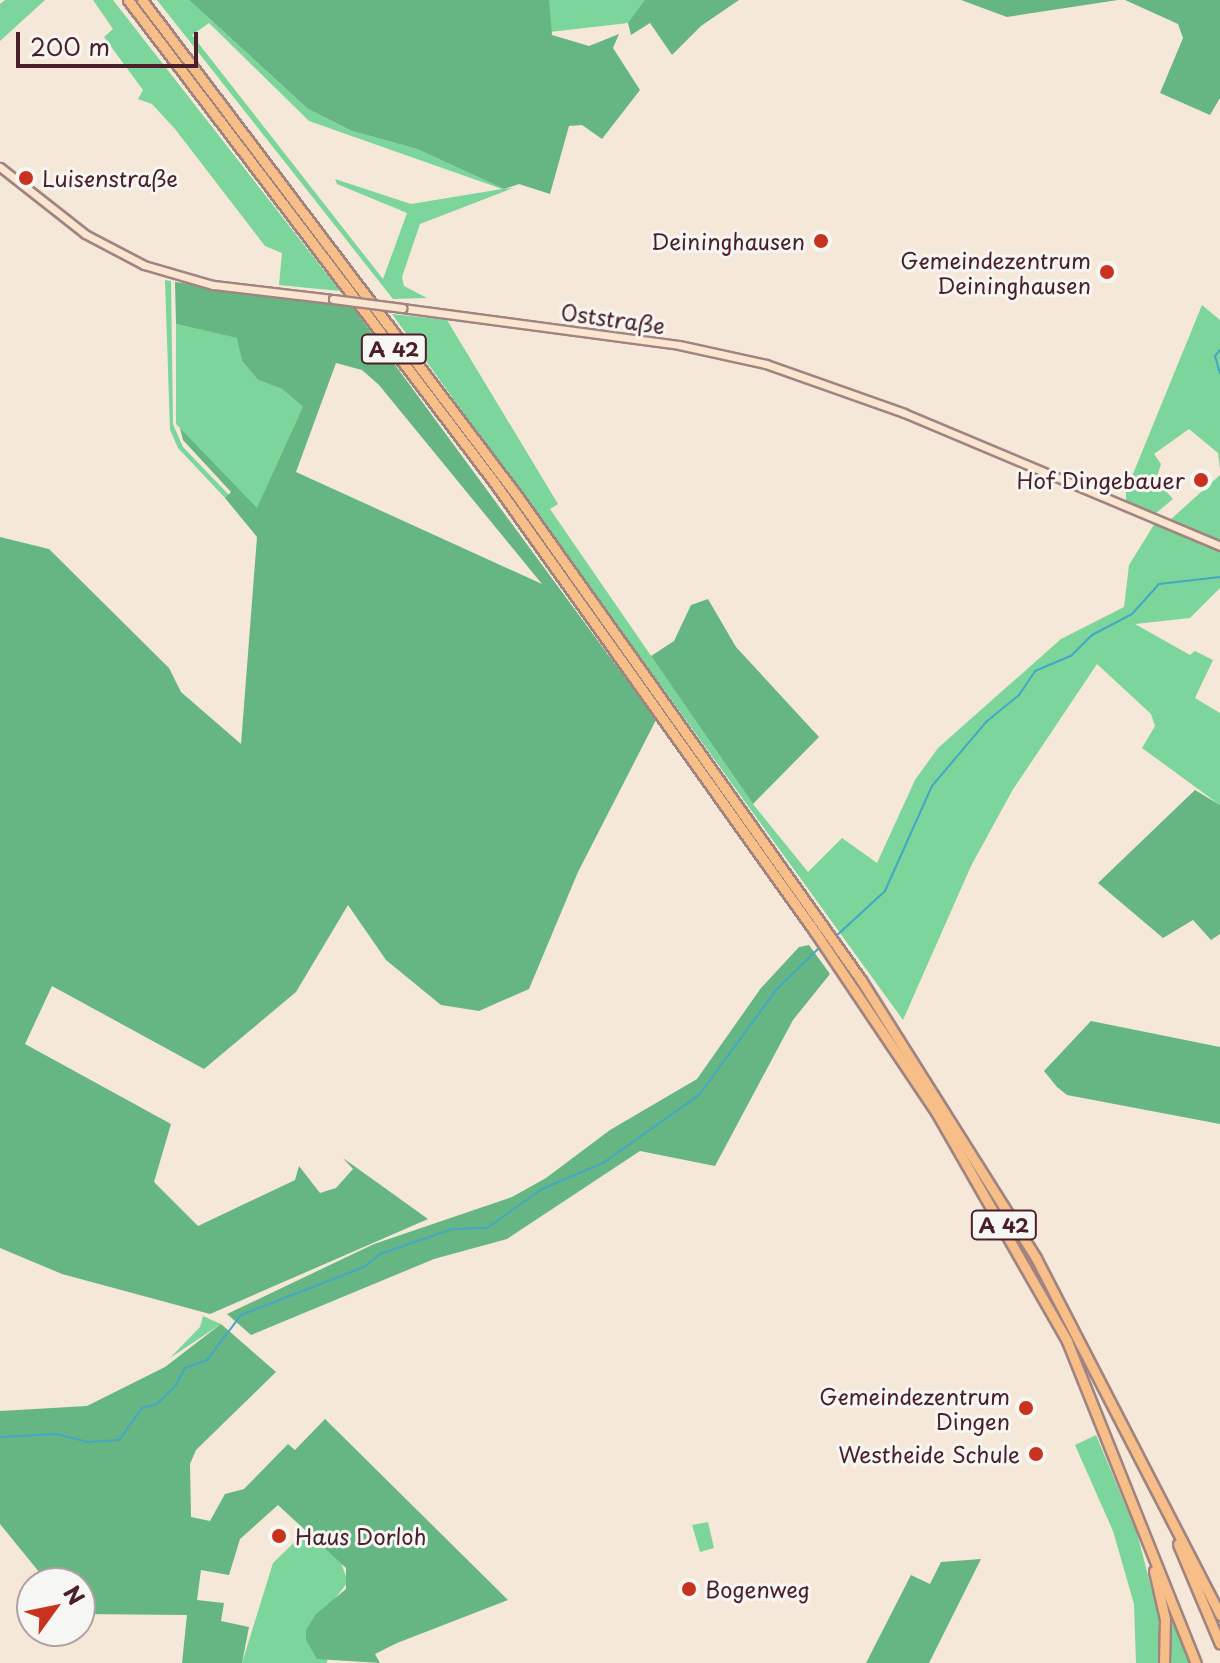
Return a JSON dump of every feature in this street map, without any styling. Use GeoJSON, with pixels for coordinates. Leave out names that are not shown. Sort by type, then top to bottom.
{"type":"FeatureCollection","features":[{"type":"Feature","properties":{"kind":"highway","name":"A 42"},"geometry":{"type":"LineString","coordinates":[[128,0],[494,482],[819,928]]}},
{"type":"Feature","properties":{"kind":"highway","name":"A 42"},"geometry":{"type":"LineString","coordinates":[[142,0],[444,396],[833,949],[1025,1260],[1067,1341],[1196,1663]]}},
{"type":"Feature","properties":{"kind":"highway","name":"A 42"},"geometry":{"type":"LineString","coordinates":[[833,949],[945,1106],[1028,1246],[1134,1446],[1220,1644]]}},
{"type":"Feature","properties":{"kind":"highway"},"geometry":{"type":"LineString","coordinates":[[1134,1446],[1220,1615]]}},
{"type":"Feature","properties":{"kind":"highway"},"geometry":{"type":"LineString","coordinates":[[1138,1518],[1163,1602],[1164,1663]]}},
{"type":"Feature","properties":{"kind":"main road","name":"Oststraße"},"geometry":{"type":"LineString","coordinates":[[0,167],[85,234],[144,265],[213,285],[679,345],[766,364],[904,413],[1220,546]]}},
{"type":"Feature","properties":{"kind":"green space"},"geometry":{"type":"Polygon","coordinates":[[[5,0],[45,0],[0,41],[0,4],[5,0]]]}},
{"type":"Feature","properties":{"kind":"green space"},"geometry":{"type":"Polygon","coordinates":[[[93,0],[113,0],[340,291],[279,285],[282,253],[265,246],[175,129],[152,104],[138,99],[143,90],[104,37],[113,29],[93,0]]]}},
{"type":"Feature","properties":{"kind":"green space"},"geometry":{"type":"Polygon","coordinates":[[[157,0],[189,0],[308,109],[352,131],[417,149],[504,189],[513,188],[420,224],[402,277],[404,286],[427,298],[393,299],[157,0]],[[209,23],[192,35],[383,279],[407,213],[337,184],[335,179],[411,204],[502,189],[309,121],[209,23]]]}},
{"type":"Feature","properties":{"kind":"green space"},"geometry":{"type":"Polygon","coordinates":[[[189,0],[549,0],[552,35],[589,46],[619,34],[613,48],[640,90],[602,139],[582,125],[569,126],[550,194],[519,184],[504,189],[417,149],[352,131],[308,109],[189,0]]]}},
{"type":"Feature","properties":{"kind":"green space"},"geometry":{"type":"Polygon","coordinates":[[[413,0],[648,0],[628,23],[550,32],[413,0]]]}},
{"type":"Feature","properties":{"kind":"green space"},"geometry":{"type":"Polygon","coordinates":[[[645,0],[739,0],[701,26],[672,55],[650,23],[631,35],[628,23],[645,0]]]}},
{"type":"Feature","properties":{"kind":"green space"},"geometry":{"type":"Polygon","coordinates":[[[961,0],[1118,0],[1007,17],[961,0]]]}},
{"type":"Feature","properties":{"kind":"green space"},"geometry":{"type":"Polygon","coordinates":[[[1125,0],[1220,0],[1220,98],[1210,115],[1160,93],[1183,38],[1178,24],[1125,0]]]}},
{"type":"Feature","properties":{"kind":"green space"},"geometry":{"type":"Polygon","coordinates":[[[165,280],[171,281],[173,424],[183,447],[229,495],[226,499],[178,448],[170,430],[165,280]]]}},
{"type":"Feature","properties":{"kind":"green space"},"geometry":{"type":"Polygon","coordinates":[[[175,282],[351,305],[656,720],[578,872],[529,989],[479,1011],[441,1005],[386,960],[348,905],[296,992],[204,1069],[52,986],[25,1044],[171,1124],[154,1182],[198,1226],[295,1180],[299,1166],[320,1193],[336,1188],[353,1169],[343,1158],[428,1219],[210,1314],[62,1274],[0,1248],[0,537],[49,549],[169,668],[181,692],[241,744],[257,537],[225,498],[231,492],[183,440],[180,428],[257,508],[303,407],[282,389],[258,380],[242,361],[237,338],[176,324],[175,282]],[[336,363],[296,472],[542,584],[379,385],[362,370],[336,363]]]}},
{"type":"Feature","properties":{"kind":"green space"},"geometry":{"type":"Polygon","coordinates":[[[1202,305],[1220,320],[1220,469],[1218,453],[1189,429],[1154,454],[1161,464],[1156,480],[1173,499],[1156,513],[1126,501],[1126,491],[1202,305]]]}},
{"type":"Feature","properties":{"kind":"green space"},"geometry":{"type":"Polygon","coordinates":[[[392,314],[447,320],[558,504],[550,509],[753,804],[808,872],[842,838],[877,863],[915,780],[938,748],[1061,639],[1124,607],[1129,565],[1160,515],[1170,520],[1220,475],[1220,588],[1190,618],[1135,624],[1190,655],[1195,651],[1213,660],[1195,698],[1220,713],[1220,805],[1142,748],[1155,726],[1151,714],[1097,664],[1012,791],[971,866],[903,1020],[392,314]]]}},
{"type":"Feature","properties":{"kind":"green space"},"geometry":{"type":"Polygon","coordinates":[[[176,324],[238,338],[242,361],[258,380],[282,389],[304,408],[257,509],[176,424],[176,324]]]}},
{"type":"Feature","properties":{"kind":"green space"},"geometry":{"type":"Polygon","coordinates":[[[708,599],[736,647],[819,737],[753,804],[651,656],[674,641],[691,605],[708,599]]]}},
{"type":"Feature","properties":{"kind":"green space"},"geometry":{"type":"Polygon","coordinates":[[[1195,790],[1220,805],[1220,934],[1211,940],[1193,920],[1163,938],[1098,883],[1195,790]]]}},
{"type":"Feature","properties":{"kind":"green space"},"geometry":{"type":"Polygon","coordinates":[[[809,945],[830,974],[793,1020],[715,1166],[640,1151],[507,1239],[434,1259],[251,1335],[227,1314],[374,1244],[512,1197],[546,1178],[610,1130],[697,1079],[761,988],[799,947],[809,945]]]}},
{"type":"Feature","properties":{"kind":"green space"},"geometry":{"type":"Polygon","coordinates":[[[1091,1021],[1220,1047],[1220,1124],[1067,1095],[1044,1071],[1091,1021]]]}},
{"type":"Feature","properties":{"kind":"green space"},"geometry":{"type":"Polygon","coordinates":[[[203,1316],[221,1324],[170,1358],[200,1327],[203,1316]]]}},
{"type":"Feature","properties":{"kind":"green space"},"geometry":{"type":"Polygon","coordinates":[[[221,1324],[276,1372],[196,1450],[190,1464],[191,1517],[210,1521],[225,1494],[244,1489],[288,1444],[295,1450],[325,1419],[508,1600],[397,1643],[375,1654],[380,1663],[317,1659],[306,1640],[306,1630],[316,1614],[346,1589],[346,1568],[278,1505],[240,1539],[229,1575],[201,1570],[197,1600],[224,1603],[221,1621],[249,1627],[242,1663],[182,1663],[187,1615],[96,1614],[96,1567],[35,1567],[0,1524],[0,1411],[87,1406],[165,1367],[221,1324]]]}},
{"type":"Feature","properties":{"kind":"green space"},"geometry":{"type":"Polygon","coordinates":[[[1096,1435],[1137,1533],[1160,1622],[1170,1633],[1164,1592],[1191,1663],[1136,1663],[1134,1604],[1113,1531],[1075,1445],[1096,1435]]]}},
{"type":"Feature","properties":{"kind":"green space"},"geometry":{"type":"Polygon","coordinates":[[[708,1522],[714,1548],[700,1552],[692,1525],[708,1522]]]}},
{"type":"Feature","properties":{"kind":"green space"},"geometry":{"type":"Polygon","coordinates":[[[307,1530],[339,1557],[348,1582],[333,1601],[327,1663],[242,1663],[273,1563],[307,1530]]]}},
{"type":"Feature","properties":{"kind":"green space"},"geometry":{"type":"Polygon","coordinates":[[[981,1559],[929,1663],[866,1663],[911,1575],[930,1584],[941,1562],[981,1559]]]}},
{"type":"Feature","properties":{"kind":"waterway"},"geometry":{"type":"LineString","coordinates":[[1220,350],[1215,356],[1220,373]]}},
{"type":"Feature","properties":{"kind":"waterway"},"geometry":{"type":"LineString","coordinates":[[834,938],[885,891],[932,786],[986,722],[1019,695],[1035,671],[1071,656],[1092,635],[1132,614],[1159,584],[1220,577]]}},
{"type":"Feature","properties":{"kind":"waterway"},"geometry":{"type":"LineString","coordinates":[[0,1437],[56,1434],[89,1442],[119,1440],[142,1408],[157,1404],[176,1385],[185,1368],[207,1360],[241,1315],[364,1267],[380,1254],[452,1229],[487,1228],[542,1189],[603,1163],[699,1095],[777,989],[819,948]]}},
{"type":"Feature","properties":{"kind":"place","name":"Luisenstraße"},"geometry":{"type":"Point","coordinates":[26,178]}},
{"type":"Feature","properties":{"kind":"place","name":"Deininghausen"},"geometry":{"type":"Point","coordinates":[821,241]}},
{"type":"Feature","properties":{"kind":"place","name":"Gemeindezentrum Deininghausen"},"geometry":{"type":"Point","coordinates":[1107,272]}},
{"type":"Feature","properties":{"kind":"place","name":"Hof Dingebauer"},"geometry":{"type":"Point","coordinates":[1201,480]}},
{"type":"Feature","properties":{"kind":"place","name":"Gemeindezentrum Dingen"},"geometry":{"type":"Point","coordinates":[1026,1408]}},
{"type":"Feature","properties":{"kind":"place","name":"Westheide Schule"},"geometry":{"type":"Point","coordinates":[1036,1454]}},
{"type":"Feature","properties":{"kind":"place","name":"Haus Dorloh"},"geometry":{"type":"Point","coordinates":[279,1536]}},
{"type":"Feature","properties":{"kind":"place","name":"Bogenweg"},"geometry":{"type":"Point","coordinates":[689,1589]}}]}
